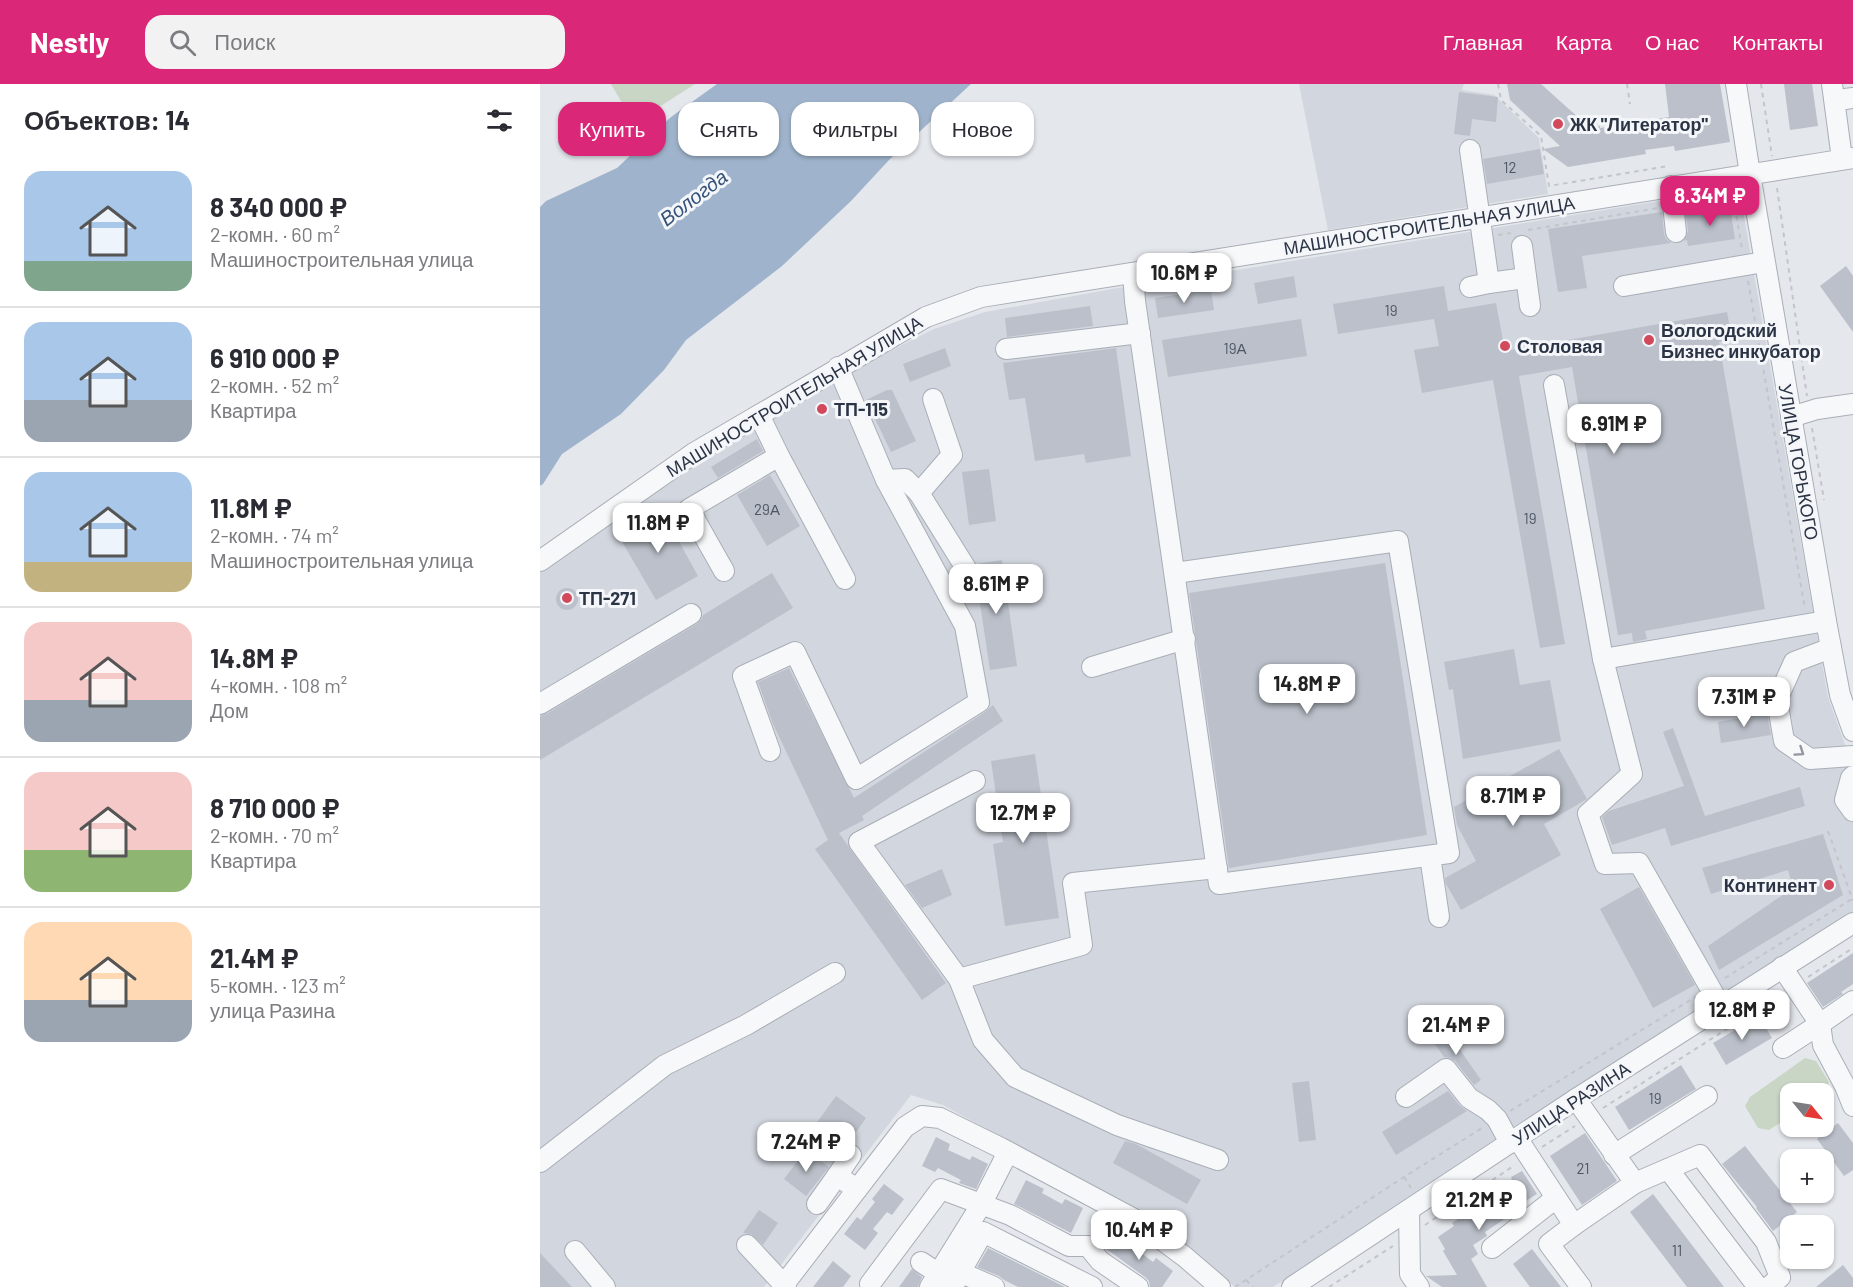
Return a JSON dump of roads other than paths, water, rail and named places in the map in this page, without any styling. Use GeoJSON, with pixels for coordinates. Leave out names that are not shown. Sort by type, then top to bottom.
{"type":"FeatureCollection","features":[{"type":"Feature","properties":{"kind":"street","name":"УЛИЦА ГОРЬКОГО"},"geometry":{"type":"LineString","coordinates":[[1736,84],[1750,174],[1755,264],[1800,414],[1817,623],[1831,648],[1846,693],[1853,731]]}},
{"type":"Feature","properties":{"kind":"street"},"geometry":{"type":"LineString","coordinates":[[1832,84],[1849,158]]}},
{"type":"Feature","properties":{"kind":"street"},"geometry":{"type":"LineString","coordinates":[[1847,94],[1849,158]]}},
{"type":"Feature","properties":{"kind":"street"},"geometry":{"type":"LineString","coordinates":[[1470,150],[1480,227],[1479,285],[1526,278]]}},
{"type":"Feature","properties":{"kind":"street","name":"МАШИНОСТРОИТЕЛЬНАЯ УЛИЦА"},"geometry":{"type":"LineString","coordinates":[[540,561],[694,453],[926,317],[981,297],[1133,273],[1480,227],[1671,186],[1849,158]]}},
{"type":"Feature","properties":{"kind":"street"},"geometry":{"type":"LineString","coordinates":[[1671,186],[1676,232]]}},
{"type":"Feature","properties":{"kind":"street"},"geometry":{"type":"LineString","coordinates":[[1519,237],[1530,306]]}},
{"type":"Feature","properties":{"kind":"street"},"geometry":{"type":"LineString","coordinates":[[1624,285],[1755,264]]}},
{"type":"Feature","properties":{"kind":"street"},"geometry":{"type":"LineString","coordinates":[[1133,273],[1140,333],[1219,884],[1449,853],[1398,541],[1175,573]]}},
{"type":"Feature","properties":{"kind":"street"},"geometry":{"type":"LineString","coordinates":[[1006,349],[1140,333]]}},
{"type":"Feature","properties":{"kind":"street"},"geometry":{"type":"LineString","coordinates":[[770,751],[743,676],[795,652],[856,779],[979,702],[965,626],[886,480],[838,368]]}},
{"type":"Feature","properties":{"kind":"street"},"geometry":{"type":"LineString","coordinates":[[1554,385],[1603,660],[1632,774],[1588,814],[1605,864],[1639,863],[1721,1007]]}},
{"type":"Feature","properties":{"kind":"street"},"geometry":{"type":"LineString","coordinates":[[918,493],[952,455],[933,399]]}},
{"type":"Feature","properties":{"kind":"street"},"geometry":{"type":"LineString","coordinates":[[1800,414],[1853,404]]}},
{"type":"Feature","properties":{"kind":"street"},"geometry":{"type":"LineString","coordinates":[[759,415],[845,579]]}},
{"type":"Feature","properties":{"kind":"street"},"geometry":{"type":"LineString","coordinates":[[724,571],[689,509],[779,456]]}},
{"type":"Feature","properties":{"kind":"street"},"geometry":{"type":"LineString","coordinates":[[886,480],[905,479],[918,493],[967,570]]}},
{"type":"Feature","properties":{"kind":"street"},"geometry":{"type":"LineString","coordinates":[[540,704],[691,614]]}},
{"type":"Feature","properties":{"kind":"street"},"geometry":{"type":"LineString","coordinates":[[1603,660],[1817,623]]}},
{"type":"Feature","properties":{"kind":"street"},"geometry":{"type":"LineString","coordinates":[[1092,667],[1185,639]]}},
{"type":"Feature","properties":{"kind":"street"},"geometry":{"type":"LineString","coordinates":[[1831,648],[1794,662],[1777,700],[1784,741],[1810,759],[1853,756]]}},
{"type":"Feature","properties":{"kind":"street"},"geometry":{"type":"LineString","coordinates":[[1853,776],[1845,800],[1853,811]]}},
{"type":"Feature","properties":{"kind":"street"},"geometry":{"type":"LineString","coordinates":[[975,782],[859,842],[959,979],[983,1040],[1015,1077],[1117,1125],[1218,1160]]}},
{"type":"Feature","properties":{"kind":"street"},"geometry":{"type":"LineString","coordinates":[[1430,856],[1439,917]]}},
{"type":"Feature","properties":{"kind":"street"},"geometry":{"type":"LineString","coordinates":[[959,979],[1082,945],[1072,883],[1217,867]]}},
{"type":"Feature","properties":{"kind":"street","name":"УЛИЦА РАЗИНА"},"geometry":{"type":"LineString","coordinates":[[1292,1287],[1576,1098],[1853,923]]}},
{"type":"Feature","properties":{"kind":"street"},"geometry":{"type":"LineString","coordinates":[[1782,967],[1820,1024],[1823,1046],[1853,1106]]}},
{"type":"Feature","properties":{"kind":"street"},"geometry":{"type":"LineString","coordinates":[[540,1162],[666,1065],[746,1025],[835,973]]}},
{"type":"Feature","properties":{"kind":"street"},"geometry":{"type":"LineString","coordinates":[[1783,1048],[1853,1001]]}},
{"type":"Feature","properties":{"kind":"street"},"geometry":{"type":"LineString","coordinates":[[1406,1097],[1446,1069],[1469,1098],[1488,1110],[1497,1119],[1574,1225]]}},
{"type":"Feature","properties":{"kind":"street"},"geometry":{"type":"LineString","coordinates":[[1614,1155],[1707,1096]]}},
{"type":"Feature","properties":{"kind":"street"},"geometry":{"type":"LineString","coordinates":[[1576,1098],[1635,1183]]}},
{"type":"Feature","properties":{"kind":"street"},"geometry":{"type":"LineString","coordinates":[[747,1245],[783,1286],[905,1127],[922,1116],[940,1118],[1134,1219],[1185,1257],[1220,1287]]}},
{"type":"Feature","properties":{"kind":"street"},"geometry":{"type":"LineString","coordinates":[[946,1280],[1008,1152]]}},
{"type":"Feature","properties":{"kind":"street"},"geometry":{"type":"LineString","coordinates":[[817,1204],[851,1155]]}},
{"type":"Feature","properties":{"kind":"street"},"geometry":{"type":"LineString","coordinates":[[1581,1287],[1549,1245],[1635,1183],[1700,1155],[1766,1242],[1780,1277],[1769,1287]]}},
{"type":"Feature","properties":{"kind":"street"},"geometry":{"type":"LineString","coordinates":[[1668,1169],[1758,1287]]}},
{"type":"Feature","properties":{"kind":"street"},"geometry":{"type":"LineString","coordinates":[[837,1176],[857,1189]]}},
{"type":"Feature","properties":{"kind":"street"},"geometry":{"type":"LineString","coordinates":[[870,1286],[941,1189],[1011,1215],[1069,1246],[1088,1246],[1100,1260],[1138,1287]]}},
{"type":"Feature","properties":{"kind":"street"},"geometry":{"type":"LineString","coordinates":[[1492,1248],[1556,1198]]}},
{"type":"Feature","properties":{"kind":"street"},"geometry":{"type":"LineString","coordinates":[[1409,1210],[1410,1274],[1419,1287]]}},
{"type":"Feature","properties":{"kind":"street"},"geometry":{"type":"LineString","coordinates":[[946,1280],[983,1232],[1092,1287]]}},
{"type":"Feature","properties":{"kind":"street"},"geometry":{"type":"LineString","coordinates":[[575,1251],[605,1287]]}},
{"type":"Feature","properties":{"kind":"street"},"geometry":{"type":"LineString","coordinates":[[921,1262],[946,1280],[994,1287]]}},
{"type":"Feature","properties":{"kind":"water","name":"Вологда"},"geometry":{"type":"Polygon","coordinates":[[[717,84],[971,84],[952,102],[931,102],[931,121],[919,132],[919,102],[791,102],[791,156],[893,156],[851,201],[782,266],[686,340],[664,370],[621,414],[562,454],[540,486],[540,207],[546,201],[617,168],[630,156],[666,156],[666,122],[678,112],[678,156],[779,156],[779,102],[692,102],[717,84]]]}},
{"type":"Feature","properties":{"kind":"place","name":"ЖК \"Литератор\""},"geometry":{"type":"Point","coordinates":[1558,124]}},
{"type":"Feature","properties":{"kind":"place","name":"Вологодский Бизнес инкубатор"},"geometry":{"type":"Point","coordinates":[1649,340]}},
{"type":"Feature","properties":{"kind":"place","name":"Столовая"},"geometry":{"type":"Point","coordinates":[1505,346]}},
{"type":"Feature","properties":{"kind":"place","name":"ТП-115"},"geometry":{"type":"Point","coordinates":[822,409]}},
{"type":"Feature","properties":{"kind":"place","name":"ТП-271"},"geometry":{"type":"Point","coordinates":[567,598]}},
{"type":"Feature","properties":{"kind":"place","name":"Континент"},"geometry":{"type":"Point","coordinates":[1829,885]}}]}
